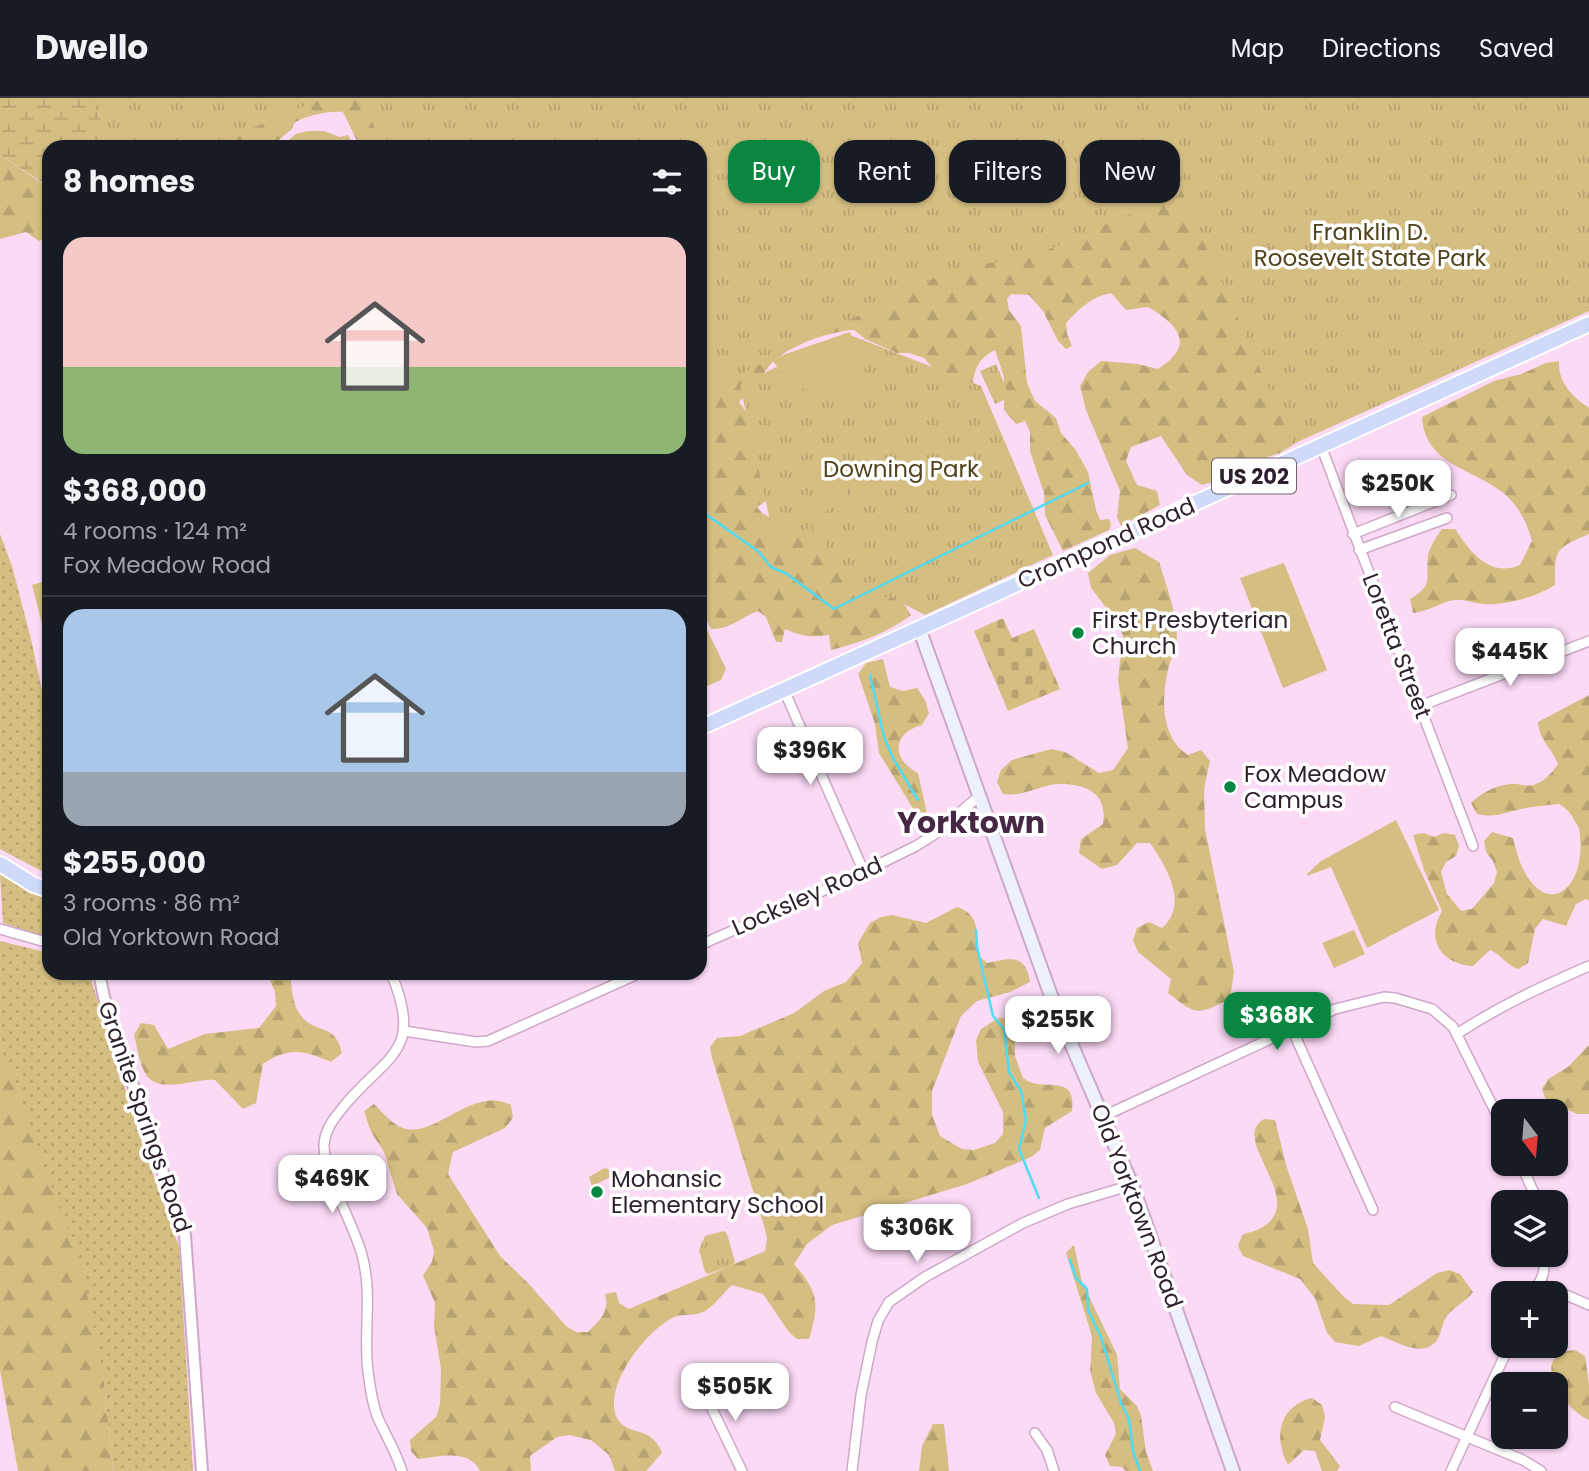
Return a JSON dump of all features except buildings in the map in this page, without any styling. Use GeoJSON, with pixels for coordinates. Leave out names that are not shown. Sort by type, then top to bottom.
{"type":"FeatureCollection","features":[{"type":"Feature","properties":{"kind":"highway","name":"Crompond Road"},"geometry":{"type":"LineString","coordinates":[[707,725],[1589,324]]}},
{"type":"Feature","properties":{"kind":"highway"},"geometry":{"type":"LineString","coordinates":[[0,864],[42,888]]}},
{"type":"Feature","properties":{"kind":"main road","name":"Old Yorktown Road"},"geometry":{"type":"LineString","coordinates":[[919,628],[1054,1004],[1132,1185],[1233,1471]]}},
{"type":"Feature","properties":{"kind":"street","name":"Loretta Street"},"geometry":{"type":"LineString","coordinates":[[1321,446],[1473,846]]}},
{"type":"Feature","properties":{"kind":"street"},"geometry":{"type":"LineString","coordinates":[[1353,534],[1451,495]]}},
{"type":"Feature","properties":{"kind":"street"},"geometry":{"type":"LineString","coordinates":[[1359,550],[1447,518]]}},
{"type":"Feature","properties":{"kind":"street"},"geometry":{"type":"LineString","coordinates":[[1420,706],[1589,641]]}},
{"type":"Feature","properties":{"kind":"street"},"geometry":{"type":"LineString","coordinates":[[783,690],[864,872]]}},
{"type":"Feature","properties":{"kind":"street","name":"Locksley Road"},"geometry":{"type":"LineString","coordinates":[[707,942],[864,872],[935,834],[979,796]]}},
{"type":"Feature","properties":{"kind":"street"},"geometry":{"type":"LineString","coordinates":[[0,929],[42,941]]}},
{"type":"Feature","properties":{"kind":"street"},"geometry":{"type":"LineString","coordinates":[[1457,1034],[1526,993],[1589,966]]}},
{"type":"Feature","properties":{"kind":"street","name":"Granite Springs Road"},"geometry":{"type":"LineString","coordinates":[[100,980],[144,1119],[185,1235],[202,1471]]}},
{"type":"Feature","properties":{"kind":"street"},"geometry":{"type":"LineString","coordinates":[[394,980],[402,1003],[404,1031],[398,1049],[335,1117],[327,1129],[324,1145],[331,1174],[365,1268],[369,1292],[368,1368],[373,1400],[402,1471]]}},
{"type":"Feature","properties":{"kind":"street"},"geometry":{"type":"LineString","coordinates":[[404,1031],[467,1041],[488,1041],[624,980]]}},
{"type":"Feature","properties":{"kind":"street"},"geometry":{"type":"LineString","coordinates":[[1104,1116],[1335,1009],[1384,997],[1432,1009],[1457,1034],[1491,1103]]}},
{"type":"Feature","properties":{"kind":"street"},"geometry":{"type":"LineString","coordinates":[[1292,1029],[1373,1210]]}},
{"type":"Feature","properties":{"kind":"street"},"geometry":{"type":"LineString","coordinates":[[852,1471],[861,1395],[872,1342],[878,1321],[889,1301],[925,1277],[1023,1223],[1068,1204],[1132,1185]]}},
{"type":"Feature","properties":{"kind":"street"},"geometry":{"type":"LineString","coordinates":[[1568,1296],[1589,1306]]}},
{"type":"Feature","properties":{"kind":"street"},"geometry":{"type":"LineString","coordinates":[[1451,1471],[1503,1358]]}},
{"type":"Feature","properties":{"kind":"street"},"geometry":{"type":"LineString","coordinates":[[702,1388],[741,1471]]}},
{"type":"Feature","properties":{"kind":"street"},"geometry":{"type":"LineString","coordinates":[[1395,1407],[1522,1460],[1541,1471]]}},
{"type":"Feature","properties":{"kind":"street"},"geometry":{"type":"LineString","coordinates":[[1035,1433],[1047,1450],[1054,1471]]}},
{"type":"Feature","properties":{"kind":"green space"},"geometry":{"type":"Polygon","coordinates":[[[0,98],[304,98],[215,140],[42,140],[42,182],[0,155],[0,98]]]}},
{"type":"Feature","properties":{"kind":"green space"},"geometry":{"type":"Polygon","coordinates":[[[91,98],[324,98],[225,140],[109,140],[91,98]]]}},
{"type":"Feature","properties":{"kind":"green space"},"geometry":{"type":"Polygon","coordinates":[[[304,98],[363,98],[390,140],[357,140],[343,112],[336,112],[317,114],[294,123],[292,129],[279,140],[215,140],[304,98]]]}},
{"type":"Feature","properties":{"kind":"green space","name":"Franklin D. Roosevelt State Park"},"geometry":{"type":"Polygon","coordinates":[[[362,98],[1589,98],[1589,311],[1293,444],[1182,191],[1180,192],[1180,140],[1080,140],[1080,203],[1155,203],[1027,259],[957,267],[707,391],[707,140],[380,140],[362,98]]]}},
{"type":"Feature","properties":{"kind":"green space"},"geometry":{"type":"Polygon","coordinates":[[[1152,112],[1165,140],[1080,140],[1080,203],[1180,203],[1180,175],[1299,441],[1280,453],[1244,465],[1221,480],[1202,485],[1187,475],[1161,436],[1131,447],[1126,461],[1137,485],[1157,491],[1160,505],[1121,526],[1117,517],[1120,491],[1086,410],[1080,386],[1088,372],[1101,361],[1138,364],[1158,369],[1177,352],[1179,336],[1168,321],[1148,307],[1126,310],[1111,293],[1086,304],[1066,323],[1072,346],[1066,349],[1058,341],[1043,311],[1029,295],[1011,294],[1007,299],[1009,310],[1021,326],[1027,383],[1035,401],[1056,418],[1061,433],[1075,449],[1088,472],[1100,520],[1109,519],[1111,525],[1109,530],[1063,551],[1045,515],[1044,493],[1030,451],[1030,432],[1025,421],[1016,424],[1004,410],[1004,377],[995,350],[977,366],[973,391],[932,367],[924,358],[909,353],[897,353],[865,339],[854,330],[833,333],[797,346],[777,358],[739,402],[746,412],[773,496],[757,507],[774,520],[813,523],[905,605],[911,615],[873,637],[831,650],[829,635],[807,636],[785,629],[782,642],[776,642],[766,617],[758,611],[718,629],[711,629],[707,621],[707,146],[728,145],[728,203],[820,203],[820,140],[790,140],[1152,112]]]}},
{"type":"Feature","properties":{"kind":"green space"},"geometry":{"type":"Polygon","coordinates":[[[324,131],[340,137],[348,135],[350,140],[289,140],[296,134],[324,131]]]}},
{"type":"Feature","properties":{"kind":"green space"},"geometry":{"type":"Polygon","coordinates":[[[0,155],[42,183],[42,240],[39,241],[26,232],[0,239],[0,155]]]}},
{"type":"Feature","properties":{"kind":"green space"},"geometry":{"type":"Polygon","coordinates":[[[850,332],[873,391],[850,404],[831,400],[799,387],[788,379],[771,359],[850,332]]]}},
{"type":"Feature","properties":{"kind":"green space","name":"Downing Park"},"geometry":{"type":"Polygon","coordinates":[[[845,333],[981,386],[1053,555],[925,615],[889,596],[856,605],[833,555],[812,527],[775,543],[740,385],[845,333]]]}},
{"type":"Feature","properties":{"kind":"green space"},"geometry":{"type":"Polygon","coordinates":[[[1559,361],[1561,376],[1567,388],[1589,408],[1589,534],[1559,551],[1555,585],[1539,593],[1500,604],[1455,600],[1413,613],[1410,599],[1426,585],[1429,552],[1442,529],[1455,529],[1474,554],[1499,568],[1520,565],[1532,541],[1521,513],[1507,496],[1451,463],[1431,445],[1422,417],[1494,381],[1559,361]]]}},
{"type":"Feature","properties":{"kind":"green space"},"geometry":{"type":"Polygon","coordinates":[[[996,364],[1010,397],[995,404],[980,371],[996,364]]]}},
{"type":"Feature","properties":{"kind":"green space"},"geometry":{"type":"Polygon","coordinates":[[[854,467],[866,494],[853,499],[842,472],[854,467]]]}},
{"type":"Feature","properties":{"kind":"green space"},"geometry":{"type":"Polygon","coordinates":[[[839,473],[850,501],[837,506],[826,479],[839,473]]]}},
{"type":"Feature","properties":{"kind":"green space"},"geometry":{"type":"Polygon","coordinates":[[[823,480],[834,507],[822,512],[811,485],[823,480]]]}},
{"type":"Feature","properties":{"kind":"green space"},"geometry":{"type":"Polygon","coordinates":[[[0,534],[12,566],[42,690],[42,871],[0,849],[0,534]]]}},
{"type":"Feature","properties":{"kind":"green space"},"geometry":{"type":"Polygon","coordinates":[[[1135,548],[1159,562],[1175,620],[1177,644],[1169,666],[1164,703],[1168,727],[1172,738],[1188,755],[1201,750],[1210,761],[1204,789],[1205,829],[1234,972],[1230,999],[1198,1011],[1185,1006],[1168,993],[1171,979],[1138,952],[1133,940],[1137,928],[1149,922],[1162,928],[1170,919],[1174,908],[1175,897],[1168,874],[1150,843],[1137,843],[1117,865],[1102,869],[1079,853],[1081,839],[1103,824],[1102,805],[1093,792],[1077,785],[1057,784],[1017,794],[1003,794],[997,782],[1001,770],[1012,760],[1051,749],[1065,752],[1099,773],[1113,770],[1128,748],[1118,679],[1123,636],[1118,623],[1091,588],[1088,573],[1110,555],[1135,548]]]}},
{"type":"Feature","properties":{"kind":"green space"},"geometry":{"type":"Polygon","coordinates":[[[1284,563],[1327,670],[1283,688],[1240,578],[1284,563]]]}},
{"type":"Feature","properties":{"kind":"green space"},"geometry":{"type":"Polygon","coordinates":[[[42,582],[42,624],[32,585],[42,582]]]}},
{"type":"Feature","properties":{"kind":"green space"},"geometry":{"type":"Polygon","coordinates":[[[1003,618],[1012,638],[1034,629],[1060,689],[1008,711],[974,631],[1003,618]]]}},
{"type":"Feature","properties":{"kind":"green space"},"geometry":{"type":"Polygon","coordinates":[[[707,630],[726,669],[721,680],[707,686],[707,630]]]}},
{"type":"Feature","properties":{"kind":"green space"},"geometry":{"type":"Polygon","coordinates":[[[883,659],[890,687],[903,691],[917,688],[929,713],[922,725],[905,734],[899,747],[903,761],[918,773],[927,814],[914,810],[879,753],[875,724],[858,674],[866,663],[883,659]]]}},
{"type":"Feature","properties":{"kind":"green space"},"geometry":{"type":"Polygon","coordinates":[[[1589,695],[1589,901],[1586,899],[1576,904],[1566,926],[1543,919],[1535,929],[1528,963],[1518,969],[1490,950],[1473,966],[1452,960],[1439,948],[1436,940],[1437,921],[1442,911],[1424,870],[1413,835],[1455,835],[1459,846],[1456,856],[1446,862],[1441,872],[1447,894],[1461,911],[1472,909],[1494,883],[1497,872],[1486,852],[1484,841],[1492,832],[1513,838],[1521,865],[1533,885],[1544,893],[1555,894],[1565,890],[1573,880],[1581,849],[1579,828],[1566,809],[1559,804],[1484,815],[1477,814],[1471,803],[1494,788],[1511,784],[1533,785],[1547,777],[1558,764],[1541,734],[1538,722],[1589,695]]]}},
{"type":"Feature","properties":{"kind":"green space"},"geometry":{"type":"Polygon","coordinates":[[[1396,820],[1439,910],[1367,948],[1331,867],[1307,874],[1321,861],[1396,820]]]}},
{"type":"Feature","properties":{"kind":"green space"},"geometry":{"type":"Polygon","coordinates":[[[0,874],[42,897],[42,936],[3,923],[0,874]]]}},
{"type":"Feature","properties":{"kind":"green space"},"geometry":{"type":"Polygon","coordinates":[[[957,907],[965,910],[974,920],[978,955],[987,963],[1009,959],[1020,962],[1025,966],[1030,982],[1010,992],[977,1001],[961,1016],[932,1091],[932,1115],[940,1136],[962,1149],[974,1150],[995,1143],[1003,1134],[1003,1112],[978,1062],[976,1040],[981,1029],[1000,1017],[1011,1022],[1015,1033],[1015,1056],[1023,1078],[1033,1083],[1061,1086],[1070,1093],[1072,1111],[1045,1128],[1040,1150],[1031,1157],[967,1184],[832,1225],[807,1244],[794,1264],[808,1282],[815,1298],[815,1316],[809,1339],[797,1339],[789,1332],[763,1294],[732,1285],[705,1311],[674,1317],[663,1324],[629,1361],[621,1376],[614,1405],[621,1424],[652,1438],[662,1453],[646,1471],[615,1471],[609,1455],[591,1440],[569,1435],[557,1437],[530,1456],[531,1471],[480,1471],[469,1459],[453,1456],[418,1459],[411,1451],[410,1440],[436,1417],[440,1405],[441,1369],[434,1326],[435,1303],[423,1275],[432,1262],[434,1251],[427,1228],[397,1194],[384,1152],[371,1132],[364,1111],[374,1104],[395,1124],[416,1129],[482,1102],[497,1101],[511,1105],[513,1118],[505,1128],[453,1152],[448,1174],[500,1256],[566,1326],[576,1332],[588,1332],[605,1311],[605,1294],[616,1292],[619,1303],[629,1309],[765,1251],[765,1229],[712,1058],[710,1047],[717,1038],[740,1036],[794,1013],[824,991],[846,982],[862,963],[858,943],[870,923],[892,915],[926,923],[957,907]]]}},
{"type":"Feature","properties":{"kind":"green space"},"geometry":{"type":"Polygon","coordinates":[[[1354,930],[1365,954],[1334,968],[1322,943],[1354,930]]]}},
{"type":"Feature","properties":{"kind":"green space"},"geometry":{"type":"Polygon","coordinates":[[[0,941],[42,951],[42,980],[91,980],[142,1143],[179,1247],[193,1471],[113,1471],[103,1372],[0,1036],[0,941]]]}},
{"type":"Feature","properties":{"kind":"green space"},"geometry":{"type":"Polygon","coordinates":[[[270,980],[291,980],[299,1013],[314,1026],[335,1037],[342,1053],[331,1062],[297,1052],[273,1058],[263,1064],[256,1103],[243,1109],[215,1080],[167,1085],[158,1084],[145,1073],[134,1035],[141,1023],[154,1025],[168,1049],[205,1034],[259,1028],[276,1006],[275,992],[270,980]]]}},
{"type":"Feature","properties":{"kind":"green space"},"geometry":{"type":"Polygon","coordinates":[[[0,1036],[31,1132],[82,1269],[103,1372],[113,1471],[18,1471],[0,1370],[0,1036]]]}},
{"type":"Feature","properties":{"kind":"green space"},"geometry":{"type":"Polygon","coordinates":[[[1589,1045],[1589,1114],[1577,1114],[1568,1110],[1568,1099],[1546,1099],[1542,1089],[1548,1079],[1568,1067],[1589,1045]]]}},
{"type":"Feature","properties":{"kind":"green space"},"geometry":{"type":"Polygon","coordinates":[[[1264,1119],[1275,1120],[1286,1165],[1308,1229],[1313,1263],[1344,1297],[1353,1304],[1389,1305],[1437,1273],[1449,1270],[1460,1274],[1473,1292],[1448,1315],[1437,1340],[1431,1346],[1417,1349],[1381,1336],[1359,1346],[1335,1342],[1327,1333],[1315,1298],[1300,1279],[1243,1256],[1238,1246],[1242,1235],[1263,1227],[1274,1217],[1277,1204],[1275,1191],[1254,1137],[1256,1127],[1264,1119]]]}},
{"type":"Feature","properties":{"kind":"green space"},"geometry":{"type":"Polygon","coordinates":[[[605,1168],[611,1177],[592,1186],[589,1177],[605,1168]]]}},
{"type":"Feature","properties":{"kind":"green space"},"geometry":{"type":"Polygon","coordinates":[[[724,1231],[735,1262],[708,1274],[705,1272],[699,1250],[705,1236],[724,1231]]]}},
{"type":"Feature","properties":{"kind":"green space"},"geometry":{"type":"Polygon","coordinates":[[[1074,1245],[1082,1282],[1117,1355],[1120,1389],[1137,1406],[1141,1416],[1146,1452],[1153,1471],[1126,1471],[1122,1467],[1110,1466],[1105,1455],[1116,1434],[1114,1423],[1096,1393],[1090,1371],[1092,1336],[1066,1253],[1074,1245]]]}},
{"type":"Feature","properties":{"kind":"green space"},"geometry":{"type":"Polygon","coordinates":[[[1575,1350],[1585,1356],[1589,1385],[1589,1420],[1568,1404],[1568,1372],[1551,1372],[1553,1361],[1556,1358],[1568,1358],[1568,1352],[1575,1350]]]}},
{"type":"Feature","properties":{"kind":"green space"},"geometry":{"type":"Polygon","coordinates":[[[1312,1398],[1322,1405],[1325,1417],[1320,1440],[1340,1466],[1337,1471],[1322,1471],[1315,1451],[1304,1450],[1288,1465],[1283,1454],[1280,1434],[1286,1415],[1301,1402],[1312,1398]]]}},
{"type":"Feature","properties":{"kind":"green space"},"geometry":{"type":"Polygon","coordinates":[[[933,1424],[944,1424],[949,1471],[919,1471],[922,1446],[933,1424]]]}},
{"type":"Feature","properties":{"kind":"waterway"},"geometry":{"type":"LineString","coordinates":[[707,515],[759,552],[771,567],[787,574],[834,609],[1088,483]]}},
{"type":"Feature","properties":{"kind":"waterway"},"geometry":{"type":"LineString","coordinates":[[870,675],[884,737],[918,800]]}},
{"type":"Feature","properties":{"kind":"waterway"},"geometry":{"type":"LineString","coordinates":[[976,930],[977,947],[993,1016],[1004,1029],[1009,1072],[1021,1091],[1026,1120],[1019,1149],[1039,1198]]}},
{"type":"Feature","properties":{"kind":"waterway"},"geometry":{"type":"LineString","coordinates":[[1070,1260],[1076,1278],[1087,1289],[1088,1310],[1101,1337],[1121,1403],[1129,1419],[1133,1451],[1140,1471]]}},
{"type":"Feature","properties":{"kind":"place","name":"First Presbyterian Church"},"geometry":{"type":"Point","coordinates":[1078,633]}},
{"type":"Feature","properties":{"kind":"place","name":"Fox Meadow Campus"},"geometry":{"type":"Point","coordinates":[1230,787]}},
{"type":"Feature","properties":{"kind":"place","name":"Mohansic Elementary School"},"geometry":{"type":"Point","coordinates":[597,1192]}},
{"type":"Feature","properties":{"kind":"district","name":"Yorktown"},"geometry":{"type":"Point","coordinates":[971,822]}}]}
